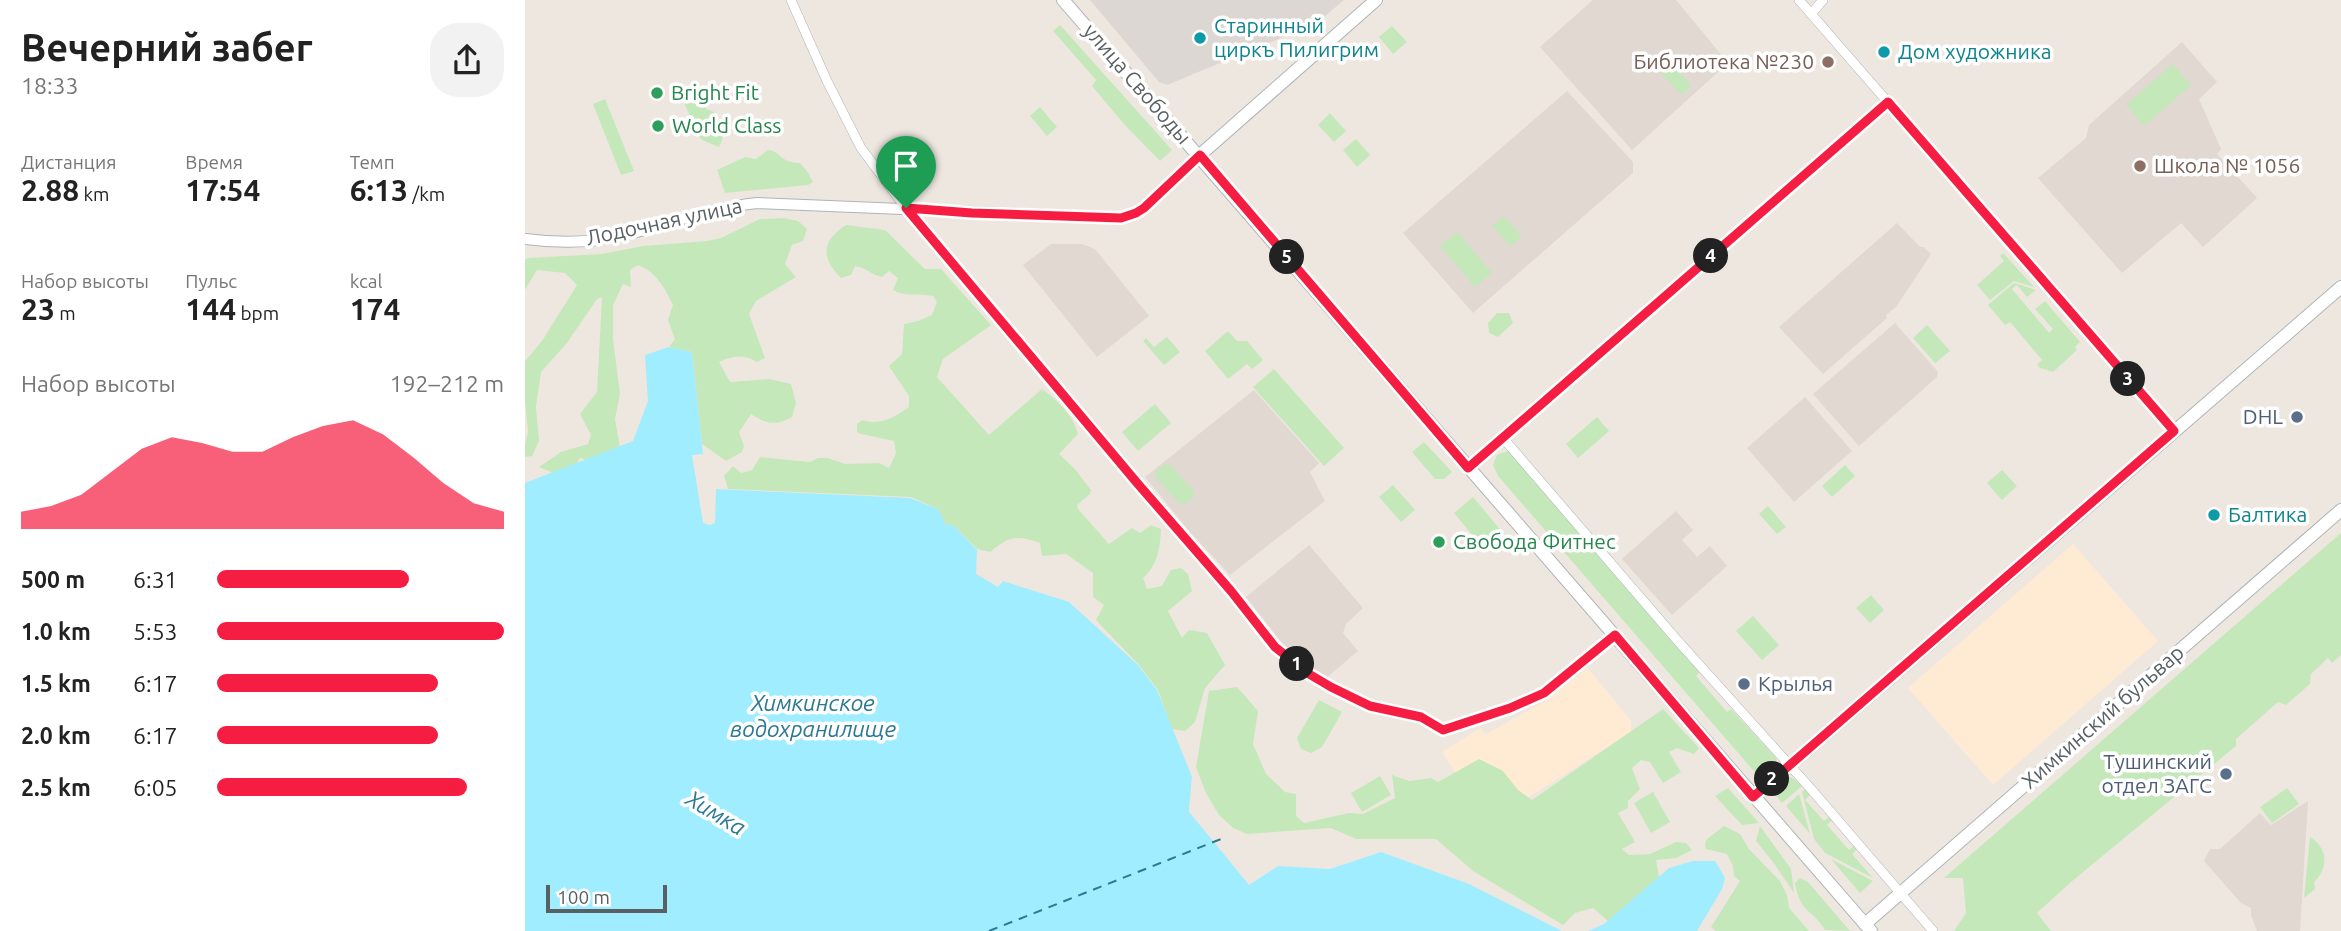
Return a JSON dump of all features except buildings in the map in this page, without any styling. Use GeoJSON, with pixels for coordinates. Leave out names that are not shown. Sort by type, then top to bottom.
{"type":"FeatureCollection","features":[{"type":"Feature","properties":{"kind":"main road","name":"улица Свободы"},"geometry":{"type":"LineString","coordinates":[[1063,0],[1868,928]]}},
{"type":"Feature","properties":{"kind":"main road"},"geometry":{"type":"LineString","coordinates":[[1200,155],[1376,0]]}},
{"type":"Feature","properties":{"kind":"main road"},"geometry":{"type":"LineString","coordinates":[[1753,797],[2341,287]]}},
{"type":"Feature","properties":{"kind":"main road","name":"Химкинский бульвар"},"geometry":{"type":"LineString","coordinates":[[1868,928],[1901,894],[2341,510]]}},
{"type":"Feature","properties":{"kind":"street"},"geometry":{"type":"LineString","coordinates":[[1800,0],[2174,431]]}},
{"type":"Feature","properties":{"kind":"street"},"geometry":{"type":"LineString","coordinates":[[1811,13],[1823,0]]}},
{"type":"Feature","properties":{"kind":"street"},"geometry":{"type":"LineString","coordinates":[[792,1],[827,81],[861,148],[906,208],[1231,591],[1275,647],[1320,681],[1370,706],[1421,717],[1443,730],[1510,708],[1544,693],[1615,635]]}},
{"type":"Feature","properties":{"kind":"street"},"geometry":{"type":"LineString","coordinates":[[1468,468],[1888,102]]}},
{"type":"Feature","properties":{"kind":"street","name":"Лодочная улица"},"geometry":{"type":"LineString","coordinates":[[525,239],[567,242],[618,236],[729,206],[757,202],[1121,218],[1144,208],[1200,155]]}},
{"type":"Feature","properties":{"kind":"street"},"geometry":{"type":"LineString","coordinates":[[1503,438],[1933,931]]}},
{"type":"Feature","properties":{"kind":"shaded area"},"geometry":{"type":"Polygon","coordinates":[[[1090,0],[1344,0],[1317,23],[1167,85],[1159,82],[1090,0]]]}},
{"type":"Feature","properties":{"kind":"shaded area"},"geometry":{"type":"Polygon","coordinates":[[[1593,0],[1676,0],[1728,63],[1632,150],[1540,47],[1593,0]]]}},
{"type":"Feature","properties":{"kind":"shaded area","name":"Школа № 1056"},"geometry":{"type":"Polygon","coordinates":[[[2182,42],[2217,82],[2199,99],[2221,149],[2217,154],[2257,198],[2203,247],[2181,223],[2122,273],[2038,178],[2086,138],[2089,125],[2182,42]]]}},
{"type":"Feature","properties":{"kind":"shaded area"},"geometry":{"type":"Polygon","coordinates":[[[1567,91],[1633,162],[1633,173],[1473,313],[1403,233],[1567,91]]]}},
{"type":"Feature","properties":{"kind":"shaded area"},"geometry":{"type":"Polygon","coordinates":[[[1897,223],[1920,247],[1931,254],[1896,307],[1886,315],[1887,318],[1823,374],[1779,327],[1897,223]]]}},
{"type":"Feature","properties":{"kind":"shaded area"},"geometry":{"type":"Polygon","coordinates":[[[1051,244],[1082,244],[1095,249],[1149,316],[1097,357],[1023,265],[1051,244]]]}},
{"type":"Feature","properties":{"kind":"shaded area"},"geometry":{"type":"Polygon","coordinates":[[[1895,323],[1938,372],[1937,377],[1859,446],[1813,394],[1895,323]]]}},
{"type":"Feature","properties":{"kind":"shaded area"},"geometry":{"type":"Polygon","coordinates":[[[1254,390],[1319,463],[1310,472],[1325,501],[1230,575],[1145,477],[1254,390]]]}},
{"type":"Feature","properties":{"kind":"shaded area"},"geometry":{"type":"Polygon","coordinates":[[[1805,397],[1852,451],[1794,502],[1747,448],[1805,397]]]}},
{"type":"Feature","properties":{"kind":"shaded area"},"geometry":{"type":"Polygon","coordinates":[[[1676,511],[1693,530],[1682,540],[1697,557],[1710,546],[1727,566],[1672,615],[1622,559],[1676,511]]]}},
{"type":"Feature","properties":{"kind":"shaded area"},"geometry":{"type":"Polygon","coordinates":[[[2073,544],[2158,641],[1993,785],[1908,688],[2073,544]]]}},
{"type":"Feature","properties":{"kind":"shaded area"},"geometry":{"type":"Polygon","coordinates":[[[1309,545],[1363,608],[1346,624],[1343,633],[1358,651],[1325,679],[1283,644],[1246,597],[1309,545]]]}},
{"type":"Feature","properties":{"kind":"shaded area"},"geometry":{"type":"Polygon","coordinates":[[[1588,668],[1631,721],[1631,732],[1487,824],[1442,752],[1480,728],[1486,734],[1544,702],[1588,668]]]}},
{"type":"Feature","properties":{"kind":"shaded area"},"geometry":{"type":"Polygon","coordinates":[[[2308,801],[2300,931],[2257,931],[2251,908],[2241,903],[2204,861],[2210,849],[2220,849],[2260,813],[2271,825],[2308,801]]]}},
{"type":"Feature","properties":{"kind":"green space"},"geometry":{"type":"Polygon","coordinates":[[[1060,25],[1172,150],[1160,161],[1092,86],[1096,80],[1053,31],[1060,25]]]}},
{"type":"Feature","properties":{"kind":"green space"},"geometry":{"type":"Polygon","coordinates":[[[1392,26],[1407,42],[1393,54],[1379,37],[1392,26]]]}},
{"type":"Feature","properties":{"kind":"green space"},"geometry":{"type":"Polygon","coordinates":[[[1672,64],[1691,86],[1681,95],[1661,73],[1672,64]]]}},
{"type":"Feature","properties":{"kind":"green space"},"geometry":{"type":"Polygon","coordinates":[[[2173,64],[2191,85],[2144,126],[2126,105],[2173,64]]]}},
{"type":"Feature","properties":{"kind":"green space"},"geometry":{"type":"Polygon","coordinates":[[[699,88],[707,90],[703,104],[706,109],[714,112],[721,125],[723,138],[719,147],[702,140],[698,135],[682,98],[684,94],[699,88]]]}},
{"type":"Feature","properties":{"kind":"green space"},"geometry":{"type":"Polygon","coordinates":[[[605,99],[634,171],[621,175],[593,104],[605,99]]]}},
{"type":"Feature","properties":{"kind":"green space"},"geometry":{"type":"Polygon","coordinates":[[[1040,107],[1057,127],[1047,136],[1030,116],[1040,107]]]}},
{"type":"Feature","properties":{"kind":"green space"},"geometry":{"type":"Polygon","coordinates":[[[1330,113],[1346,131],[1334,142],[1318,125],[1330,113]]]}},
{"type":"Feature","properties":{"kind":"green space"},"geometry":{"type":"Polygon","coordinates":[[[1356,139],[1370,155],[1357,167],[1343,150],[1356,139]]]}},
{"type":"Feature","properties":{"kind":"green space"},"geometry":{"type":"Polygon","coordinates":[[[768,150],[776,152],[788,161],[800,163],[813,182],[808,185],[725,193],[717,170],[745,157],[756,159],[768,150]]]}},
{"type":"Feature","properties":{"kind":"green space"},"geometry":{"type":"Polygon","coordinates":[[[1504,216],[1522,237],[1510,246],[1492,226],[1504,216]]]}},
{"type":"Feature","properties":{"kind":"green space"},"geometry":{"type":"Polygon","coordinates":[[[784,218],[798,221],[807,229],[803,241],[792,245],[785,264],[796,277],[756,301],[749,314],[765,358],[757,362],[738,357],[719,362],[730,382],[769,379],[791,384],[796,403],[792,417],[771,423],[751,414],[739,432],[744,446],[742,452],[726,461],[702,444],[692,352],[669,347],[675,339],[668,320],[673,305],[655,276],[638,265],[630,270],[631,287],[623,284],[613,305],[613,339],[620,394],[615,419],[621,454],[590,461],[580,458],[573,470],[553,473],[539,467],[561,452],[588,444],[591,435],[580,414],[597,392],[602,297],[597,299],[567,343],[541,372],[536,407],[539,441],[532,456],[525,457],[528,432],[525,361],[542,341],[577,285],[565,273],[537,270],[525,290],[525,260],[707,241],[721,238],[760,219],[784,218]]]}},
{"type":"Feature","properties":{"kind":"green space"},"geometry":{"type":"Polygon","coordinates":[[[846,225],[885,230],[925,269],[941,269],[991,325],[943,359],[937,377],[989,435],[1042,389],[1064,408],[1078,434],[1059,454],[1091,490],[1077,505],[1078,509],[1109,544],[1132,528],[1140,533],[1151,525],[1161,529],[1157,556],[1152,568],[1143,578],[1147,589],[1162,586],[1171,570],[1181,568],[1188,574],[1192,591],[1168,611],[1182,638],[1189,630],[1207,633],[1225,665],[1205,688],[1195,722],[1185,731],[1172,729],[1158,690],[1138,664],[1096,620],[1104,605],[1093,597],[1093,573],[1066,554],[1042,556],[1040,543],[1019,538],[1008,540],[990,552],[977,549],[953,525],[946,525],[938,509],[911,497],[728,489],[724,476],[733,466],[741,473],[752,470],[760,457],[810,462],[818,458],[828,458],[845,464],[879,463],[889,468],[896,453],[894,441],[861,434],[857,432],[857,424],[862,420],[887,420],[909,407],[909,396],[889,366],[902,354],[904,324],[932,315],[937,302],[933,296],[893,290],[898,278],[889,271],[882,277],[855,266],[851,275],[841,278],[830,264],[827,250],[832,237],[846,225]]]}},
{"type":"Feature","properties":{"kind":"green space"},"geometry":{"type":"Polygon","coordinates":[[[1457,232],[1492,273],[1475,287],[1440,246],[1457,232]]]}},
{"type":"Feature","properties":{"kind":"green space"},"geometry":{"type":"Polygon","coordinates":[[[2003,253],[2034,287],[2014,281],[1990,300],[1977,285],[2004,261],[2000,256],[2003,253]]]}},
{"type":"Feature","properties":{"kind":"green space"},"geometry":{"type":"Polygon","coordinates":[[[2014,283],[2036,290],[2027,297],[2017,285],[2012,289],[2049,333],[2053,329],[2035,309],[2045,301],[2080,342],[2075,347],[2077,350],[2053,372],[2040,368],[2037,364],[2042,360],[2010,322],[2005,325],[1988,305],[2014,283]]]}},
{"type":"Feature","properties":{"kind":"green space"},"geometry":{"type":"Polygon","coordinates":[[[1497,313],[1509,313],[1513,323],[1498,337],[1489,333],[1488,323],[1497,313]]]}},
{"type":"Feature","properties":{"kind":"green space"},"geometry":{"type":"Polygon","coordinates":[[[1927,325],[1950,351],[1935,363],[1913,338],[1927,325]]]}},
{"type":"Feature","properties":{"kind":"green space"},"geometry":{"type":"Polygon","coordinates":[[[1228,331],[1237,341],[1247,341],[1263,360],[1252,369],[1247,364],[1228,379],[1205,351],[1228,331]]]}},
{"type":"Feature","properties":{"kind":"green space"},"geometry":{"type":"Polygon","coordinates":[[[1167,337],[1180,352],[1164,365],[1143,341],[1146,338],[1154,347],[1167,337]]]}},
{"type":"Feature","properties":{"kind":"green space"},"geometry":{"type":"Polygon","coordinates":[[[1274,369],[1344,448],[1324,466],[1253,387],[1274,369]]]}},
{"type":"Feature","properties":{"kind":"green space"},"geometry":{"type":"Polygon","coordinates":[[[1155,404],[1171,423],[1138,451],[1122,432],[1155,404]]]}},
{"type":"Feature","properties":{"kind":"green space"},"geometry":{"type":"Polygon","coordinates":[[[1597,417],[1609,431],[1578,458],[1566,444],[1597,417]]]}},
{"type":"Feature","properties":{"kind":"green space"},"geometry":{"type":"Polygon","coordinates":[[[1424,442],[1452,472],[1444,479],[1435,479],[1412,452],[1424,442]]]}},
{"type":"Feature","properties":{"kind":"green space"},"geometry":{"type":"Polygon","coordinates":[[[1508,451],[1700,672],[1696,676],[1727,712],[1731,709],[1776,758],[1777,763],[1767,775],[1759,777],[1498,476],[1493,465],[1497,455],[1508,451]]]}},
{"type":"Feature","properties":{"kind":"green space"},"geometry":{"type":"Polygon","coordinates":[[[1165,464],[1170,465],[1193,490],[1194,496],[1185,504],[1179,503],[1156,478],[1155,472],[1165,464]]]}},
{"type":"Feature","properties":{"kind":"green space"},"geometry":{"type":"Polygon","coordinates":[[[1845,465],[1855,476],[1832,497],[1822,486],[1845,465]]]}},
{"type":"Feature","properties":{"kind":"green space"},"geometry":{"type":"Polygon","coordinates":[[[2002,470],[2017,486],[2002,500],[1987,483],[2002,470]]]}},
{"type":"Feature","properties":{"kind":"green space"},"geometry":{"type":"Polygon","coordinates":[[[1393,485],[1415,510],[1401,522],[1379,497],[1393,485]]]}},
{"type":"Feature","properties":{"kind":"green space"},"geometry":{"type":"Polygon","coordinates":[[[1473,497],[1504,534],[1485,550],[1454,513],[1473,497]]]}},
{"type":"Feature","properties":{"kind":"green space"},"geometry":{"type":"Polygon","coordinates":[[[1768,506],[1786,527],[1777,534],[1759,514],[1768,506]]]}},
{"type":"Feature","properties":{"kind":"green space"},"geometry":{"type":"Polygon","coordinates":[[[2341,533],[2341,655],[2332,663],[2328,658],[2311,674],[2310,684],[2286,705],[2278,702],[2236,739],[2236,746],[2037,913],[2051,931],[1954,931],[1966,913],[1963,878],[1944,878],[2341,533]]]}},
{"type":"Feature","properties":{"kind":"green space"},"geometry":{"type":"Polygon","coordinates":[[[1871,595],[1884,610],[1870,623],[1856,608],[1871,595]]]}},
{"type":"Feature","properties":{"kind":"green space"},"geometry":{"type":"Polygon","coordinates":[[[1753,616],[1779,645],[1762,660],[1736,631],[1753,616]]]}},
{"type":"Feature","properties":{"kind":"green space"},"geometry":{"type":"Polygon","coordinates":[[[1237,687],[1258,711],[1253,744],[1266,774],[1285,792],[1296,794],[1296,816],[1304,823],[1349,813],[1363,814],[1395,798],[1392,775],[1409,781],[1431,778],[1438,782],[1479,759],[1503,771],[1518,790],[1532,800],[1663,709],[1699,748],[1694,754],[1677,748],[1669,752],[1681,772],[1663,783],[1650,762],[1641,760],[1632,768],[1640,789],[1628,801],[1628,808],[1618,813],[1635,842],[1622,849],[1629,855],[1650,854],[1676,842],[1686,843],[1692,850],[1676,858],[1656,860],[1659,877],[1608,921],[1593,908],[1575,913],[1563,925],[1473,871],[1436,839],[1356,839],[1331,828],[1247,834],[1233,828],[1219,815],[1206,793],[1196,767],[1209,691],[1237,687]]]}},
{"type":"Feature","properties":{"kind":"green space"},"geometry":{"type":"Polygon","coordinates":[[[1319,700],[1342,712],[1322,747],[1311,753],[1301,749],[1297,738],[1319,700]]]}},
{"type":"Feature","properties":{"kind":"green space"},"geometry":{"type":"Polygon","coordinates":[[[1380,776],[1391,795],[1362,812],[1351,793],[1380,776]]]}},
{"type":"Feature","properties":{"kind":"green space"},"geometry":{"type":"Polygon","coordinates":[[[1789,777],[1802,786],[1782,803],[1770,789],[1789,777]]]}},
{"type":"Feature","properties":{"kind":"green space"},"geometry":{"type":"Polygon","coordinates":[[[1728,788],[1759,823],[1742,825],[1715,796],[1728,788]]]}},
{"type":"Feature","properties":{"kind":"green space"},"geometry":{"type":"Polygon","coordinates":[[[2287,788],[2299,804],[2272,823],[2260,807],[2287,788]]]}},
{"type":"Feature","properties":{"kind":"green space"},"geometry":{"type":"Polygon","coordinates":[[[1805,789],[1810,795],[1805,800],[1824,821],[1829,817],[1832,820],[1827,825],[1849,850],[1854,846],[1857,849],[1852,854],[1873,878],[1825,853],[1814,839],[1802,792],[1805,789]]]}},
{"type":"Feature","properties":{"kind":"green space"},"geometry":{"type":"Polygon","coordinates":[[[1653,792],[1670,822],[1651,833],[1634,803],[1653,792]]]}},
{"type":"Feature","properties":{"kind":"green space"},"geometry":{"type":"Polygon","coordinates":[[[1799,794],[1810,834],[1786,806],[1799,794]]]}},
{"type":"Feature","properties":{"kind":"green space"},"geometry":{"type":"Polygon","coordinates":[[[1724,826],[1740,834],[1749,849],[1780,881],[1787,895],[1789,908],[1809,931],[1716,931],[1711,927],[1740,881],[1734,876],[1727,854],[1706,849],[1707,839],[1724,826]]]}},
{"type":"Feature","properties":{"kind":"green space"},"geometry":{"type":"Polygon","coordinates":[[[1760,826],[1791,869],[1794,893],[1756,841],[1760,826]]]}},
{"type":"Feature","properties":{"kind":"green space"},"geometry":{"type":"Polygon","coordinates":[[[2310,837],[2323,852],[2324,865],[2314,882],[2315,889],[2304,898],[2310,837]]]}},
{"type":"Feature","properties":{"kind":"green space"},"geometry":{"type":"Polygon","coordinates":[[[1831,859],[1873,881],[1860,893],[1831,859]]]}},
{"type":"Feature","properties":{"kind":"green space"},"geometry":{"type":"Polygon","coordinates":[[[1800,878],[1808,882],[1850,931],[1825,930],[1800,900],[1795,883],[1800,878]]]}},
{"type":"Feature","properties":{"kind":"water","name":"Химкинское водохранилище"},"geometry":{"type":"Polygon","coordinates":[[[669,347],[692,352],[703,454],[692,455],[703,523],[715,523],[716,489],[910,498],[938,509],[946,525],[953,525],[977,550],[976,574],[998,587],[1003,581],[1069,602],[1138,665],[1157,690],[1192,777],[1189,812],[1249,884],[1278,866],[1330,869],[1381,852],[1469,884],[1562,931],[525,931],[525,483],[633,441],[648,401],[645,355],[669,347]]]}},
{"type":"Feature","properties":{"kind":"water"},"geometry":{"type":"Polygon","coordinates":[[[1693,861],[1715,861],[1725,878],[1722,889],[1697,931],[1588,931],[1604,924],[1669,868],[1693,861]]]}},
{"type":"Feature","properties":{"kind":"pier"},"geometry":{"type":"Polygon","coordinates":[[[1192,777],[1195,780],[1192,810],[1250,880],[1276,864],[1278,866],[1249,885],[1189,811],[1192,777]]]}},
{"type":"Feature","properties":{"kind":"ferry route"},"geometry":{"type":"LineString","coordinates":[[989,931],[1221,839]]}},
{"type":"Feature","properties":{"kind":"place","name":"Старинный циркъ Пилигрим"},"geometry":{"type":"Point","coordinates":[1200,38]}},
{"type":"Feature","properties":{"kind":"place","name":"Дом художника"},"geometry":{"type":"Point","coordinates":[1884,52]}},
{"type":"Feature","properties":{"kind":"place","name":"Библиотека №230"},"geometry":{"type":"Point","coordinates":[1828,62]}},
{"type":"Feature","properties":{"kind":"place","name":"Bright Fit"},"geometry":{"type":"Point","coordinates":[657,93]}},
{"type":"Feature","properties":{"kind":"place","name":"World Class"},"geometry":{"type":"Point","coordinates":[658,126]}},
{"type":"Feature","properties":{"kind":"place","name":"Школа № 1056"},"geometry":{"type":"Point","coordinates":[2140,166]}},
{"type":"Feature","properties":{"kind":"place","name":"DHL"},"geometry":{"type":"Point","coordinates":[2297,417]}},
{"type":"Feature","properties":{"kind":"place","name":"Балтика"},"geometry":{"type":"Point","coordinates":[2214,515]}},
{"type":"Feature","properties":{"kind":"place","name":"Свобода Фитнес"},"geometry":{"type":"Point","coordinates":[1439,542]}},
{"type":"Feature","properties":{"kind":"place","name":"Крылья"},"geometry":{"type":"Point","coordinates":[1744,684]}},
{"type":"Feature","properties":{"kind":"place","name":"Тушинский отдел ЗАГС"},"geometry":{"type":"Point","coordinates":[2226,774]}},
{"type":"Feature","properties":{"kind":"route"},"geometry":{"type":"LineString","coordinates":[[1888,102],[2174,431],[1753,797],[1615,635],[1534,699],[1443,730],[1421,717],[1370,706],[1309,674],[1270,642],[1231,591],[906,208],[1121,218],[1144,208],[1200,155],[1468,468],[1888,102]]}},
{"type":"Feature","properties":{"kind":"water label","name":"Химка"},"geometry":{"type":"Point","coordinates":[716,813]}}]}
